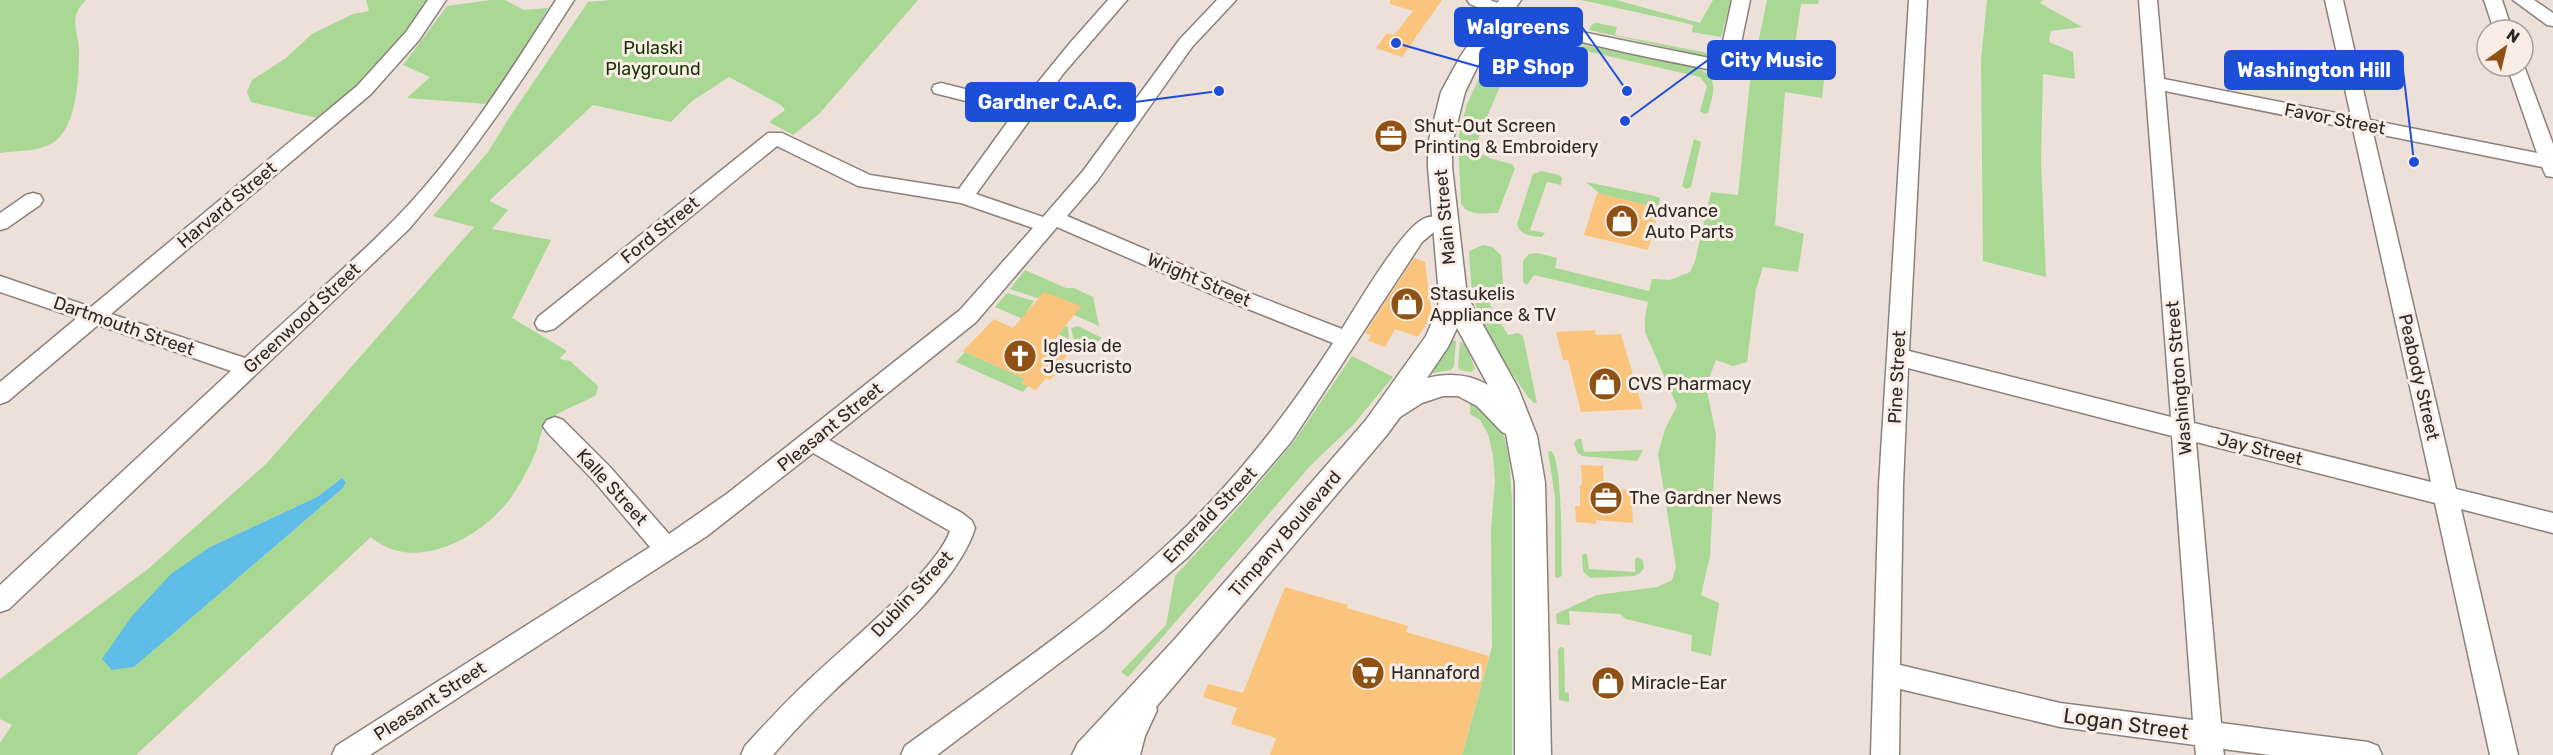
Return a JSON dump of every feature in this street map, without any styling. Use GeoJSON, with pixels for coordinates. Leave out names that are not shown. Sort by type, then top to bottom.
{"type":"FeatureCollection","features":[{"type":"Feature","properties":{"kind":"main road","name":"Main Street"},"geometry":{"type":"LineString","coordinates":[[1505,7],[1465,67],[1453,92],[1445,117],[1440,155],[1444,223],[1453,296],[1499,380],[1522,436],[1530,483],[1533,755]]}},
{"type":"Feature","properties":{"kind":"main road","name":"Timpany Boulevard"},"geometry":{"type":"LineString","coordinates":[[1090,755],[1186,650],[1376,428],[1438,340],[1452,308],[1453,296]]}},
{"type":"Feature","properties":{"kind":"main road","name":"Main Street"},"geometry":{"type":"LineString","coordinates":[[1376,428],[1412,393],[1432,386],[1448,384],[1464,386],[1482,393],[1502,409],[1522,436]]}},
{"type":"Feature","properties":{"kind":"main road"},"geometry":{"type":"LineString","coordinates":[[1122,755],[1128,733],[1153,684]]}},
{"type":"Feature","properties":{"kind":"street","name":"Harvard Street"},"geometry":{"type":"LineString","coordinates":[[0,395],[364,90],[413,36],[437,0]]}},
{"type":"Feature","properties":{"kind":"street","name":"Greenwood Street"},"geometry":{"type":"LineString","coordinates":[[0,601],[383,243],[441,181],[504,96],[565,0]]}},
{"type":"Feature","properties":{"kind":"street"},"geometry":{"type":"LineString","coordinates":[[964,197],[1025,110],[1082,39],[1118,0]]}},
{"type":"Feature","properties":{"kind":"street","name":"Pleasant Street"},"geometry":{"type":"LineString","coordinates":[[346,755],[667,549],[737,500],[963,321],[1090,176],[1186,43],[1227,0]]}},
{"type":"Feature","properties":{"kind":"street"},"geometry":{"type":"LineString","coordinates":[[1476,0],[1505,7],[1577,36],[1727,66],[1741,0]]}},
{"type":"Feature","properties":{"kind":"street","name":"Pine Street"},"geometry":{"type":"LineString","coordinates":[[1885,755],[1891,485],[1918,0]]}},
{"type":"Feature","properties":{"kind":"street","name":"Washington Street"},"geometry":{"type":"LineString","coordinates":[[2148,0],[2209,745]]}},
{"type":"Feature","properties":{"kind":"street","name":"Peabody Street"},"geometry":{"type":"LineString","coordinates":[[2334,0],[2504,755]]}},
{"type":"Feature","properties":{"kind":"street"},"geometry":{"type":"LineString","coordinates":[[2493,0],[2499,18]]}},
{"type":"Feature","properties":{"kind":"street"},"geometry":{"type":"LineString","coordinates":[[2522,0],[2553,21]]}},
{"type":"Feature","properties":{"kind":"street"},"geometry":{"type":"LineString","coordinates":[[2520,78],[2551,167]]}},
{"type":"Feature","properties":{"kind":"street","name":"Favor Street"},"geometry":{"type":"LineString","coordinates":[[2155,83],[2362,125],[2551,167]]}},
{"type":"Feature","properties":{"kind":"street"},"geometry":{"type":"LineString","coordinates":[[941,89],[1025,110]]}},
{"type":"Feature","properties":{"kind":"street","name":"Wright Street"},"geometry":{"type":"LineString","coordinates":[[775,137],[865,181],[964,197],[1051,222],[1346,339]]}},
{"type":"Feature","properties":{"kind":"street","name":"Ford Street"},"geometry":{"type":"LineString","coordinates":[[546,323],[775,137]]}},
{"type":"Feature","properties":{"kind":"street"},"geometry":{"type":"LineString","coordinates":[[0,223],[33,201]]}},
{"type":"Feature","properties":{"kind":"street","name":"Emerald Street"},"geometry":{"type":"LineString","coordinates":[[915,755],[1010,686],[1133,590],[1170,558],[1279,439],[1415,237],[1430,224],[1444,223]]}},
{"type":"Feature","properties":{"kind":"street","name":"Dartmouth Street"},"geometry":{"type":"LineString","coordinates":[[0,284],[248,368]]}},
{"type":"Feature","properties":{"kind":"street","name":"Jay Street"},"geometry":{"type":"LineString","coordinates":[[1898,357],[2553,523]]}},
{"type":"Feature","properties":{"kind":"street","name":"Kalle Street"},"geometry":{"type":"LineString","coordinates":[[555,426],[602,474],[667,549]]}},
{"type":"Feature","properties":{"kind":"street","name":"Dublin Street"},"geometry":{"type":"LineString","coordinates":[[755,755],[808,698],[922,588],[959,543],[964,533],[961,525],[812,441]]}},
{"type":"Feature","properties":{"kind":"street","name":"Logan Street"},"geometry":{"type":"LineString","coordinates":[[1887,674],[2060,715],[2209,745],[2368,755]]}},
{"type":"Feature","properties":{"kind":"green space"},"geometry":{"type":"Polygon","coordinates":[[[0,0],[86,0],[75,19],[79,62],[72,113],[62,135],[48,146],[0,153],[0,0]]]}},
{"type":"Feature","properties":{"kind":"green space"},"geometry":{"type":"Polygon","coordinates":[[[366,0],[430,0],[398,48],[321,119],[251,102],[247,92],[252,80],[286,58],[312,34],[353,14],[369,11],[366,0]]]}},
{"type":"Feature","properties":{"kind":"green space"},"geometry":{"type":"Polygon","coordinates":[[[505,0],[524,10],[548,8],[515,68],[488,104],[407,98],[430,77],[403,65],[447,6],[505,0]]]}},
{"type":"Feature","properties":{"kind":"green space","name":"Pulaski Playground"},"geometry":{"type":"Polygon","coordinates":[[[612,0],[918,0],[819,114],[793,135],[769,122],[785,110],[781,105],[729,77],[692,101],[671,122],[593,105],[489,201],[508,210],[492,229],[551,240],[512,318],[567,351],[559,359],[570,361],[598,386],[596,395],[548,421],[522,479],[505,505],[490,520],[472,534],[430,551],[409,553],[389,548],[371,537],[136,755],[0,755],[0,743],[12,725],[0,719],[0,679],[148,569],[267,463],[474,227],[433,216],[488,152],[588,2],[612,0]],[[342,478],[317,497],[210,547],[112,670],[134,667],[343,488],[346,482],[342,478]]]}},
{"type":"Feature","properties":{"kind":"green space"},"geometry":{"type":"Polygon","coordinates":[[[1581,0],[1616,0],[1700,23],[1713,0],[1731,0],[1721,37],[1692,32],[1693,25],[1581,0]]]}},
{"type":"Feature","properties":{"kind":"green space"},"geometry":{"type":"Polygon","coordinates":[[[1767,0],[1819,0],[1818,4],[1801,4],[1791,72],[1824,80],[1822,98],[1785,92],[1775,225],[1804,234],[1798,272],[1763,267],[1756,289],[1747,362],[1733,366],[1716,360],[1706,386],[1716,435],[1710,556],[1701,595],[1719,603],[1711,656],[1691,651],[1692,635],[1626,619],[1620,614],[1569,611],[1570,625],[1557,624],[1556,614],[1597,595],[1657,587],[1672,580],[1676,567],[1658,454],[1665,429],[1677,406],[1645,332],[1648,302],[1534,275],[1527,285],[1523,282],[1523,261],[1529,254],[1538,253],[1557,258],[1555,268],[1649,291],[1652,279],[1670,280],[1690,272],[1695,261],[1711,192],[1738,195],[1750,82],[1767,0]]]}},
{"type":"Feature","properties":{"kind":"green space"},"geometry":{"type":"Polygon","coordinates":[[[1987,0],[2043,0],[2040,3],[2082,27],[2051,31],[2049,42],[2073,52],[2075,79],[2043,74],[2041,160],[2046,277],[1983,261],[1981,60],[1987,0]]]}},
{"type":"Feature","properties":{"kind":"green space"},"geometry":{"type":"Polygon","coordinates":[[[1540,8],[1573,17],[1576,22],[1573,25],[1525,12],[1540,8]]]}},
{"type":"Feature","properties":{"kind":"green space"},"geometry":{"type":"Polygon","coordinates":[[[1592,24],[1617,27],[1615,35],[1708,53],[1709,45],[1719,51],[1715,55],[1705,56],[1589,30],[1592,24]]]}},
{"type":"Feature","properties":{"kind":"green space"},"geometry":{"type":"Polygon","coordinates":[[[1514,29],[1558,41],[1557,48],[1560,49],[1558,51],[1529,45],[1518,48],[1514,52],[1476,144],[1480,153],[1512,164],[1515,168],[1498,213],[1472,212],[1461,203],[1458,139],[1467,104],[1487,62],[1506,33],[1514,29]]]}},
{"type":"Feature","properties":{"kind":"green space"},"geometry":{"type":"Polygon","coordinates":[[[1583,45],[1700,69],[1711,78],[1713,83],[1708,113],[1704,114],[1700,111],[1707,86],[1700,77],[1582,50],[1580,48],[1583,45]]]}},
{"type":"Feature","properties":{"kind":"green space"},"geometry":{"type":"Polygon","coordinates":[[[1694,139],[1701,142],[1691,187],[1686,189],[1682,186],[1694,139]]]}},
{"type":"Feature","properties":{"kind":"green space"},"geometry":{"type":"Polygon","coordinates":[[[1542,171],[1559,175],[1562,178],[1561,185],[1547,182],[1530,230],[1545,233],[1542,237],[1530,236],[1521,231],[1517,224],[1533,174],[1542,171]]]}},
{"type":"Feature","properties":{"kind":"green space"},"geometry":{"type":"Polygon","coordinates":[[[1586,182],[1655,196],[1660,198],[1659,208],[1600,194],[1586,182]]]}},
{"type":"Feature","properties":{"kind":"green space"},"geometry":{"type":"Polygon","coordinates":[[[1483,245],[1492,247],[1501,255],[1504,298],[1489,303],[1508,335],[1518,333],[1523,336],[1537,403],[1528,397],[1494,347],[1472,295],[1469,251],[1483,245]]]}},
{"type":"Feature","properties":{"kind":"green space"},"geometry":{"type":"Polygon","coordinates":[[[1025,270],[1093,297],[1099,326],[1072,314],[1080,308],[1079,306],[1037,298],[1010,289],[1025,270]]]}},
{"type":"Feature","properties":{"kind":"green space"},"geometry":{"type":"Polygon","coordinates":[[[1007,293],[1034,301],[1026,313],[1068,327],[1069,339],[995,307],[1007,293]]]}},
{"type":"Feature","properties":{"kind":"green space"},"geometry":{"type":"Polygon","coordinates":[[[1078,326],[1102,338],[1092,347],[1074,340],[1071,328],[1078,326]]]}},
{"type":"Feature","properties":{"kind":"green space"},"geometry":{"type":"Polygon","coordinates":[[[1452,340],[1456,341],[1454,366],[1451,370],[1432,373],[1431,371],[1452,340]]]}},
{"type":"Feature","properties":{"kind":"green space"},"geometry":{"type":"Polygon","coordinates":[[[1460,342],[1466,345],[1475,369],[1471,372],[1460,370],[1458,367],[1460,342]]]}},
{"type":"Feature","properties":{"kind":"green space"},"geometry":{"type":"Polygon","coordinates":[[[965,352],[1025,379],[1021,383],[1028,386],[1023,392],[956,362],[965,352]]]}},
{"type":"Feature","properties":{"kind":"green space"},"geometry":{"type":"Polygon","coordinates":[[[1352,356],[1393,377],[1352,426],[1311,465],[1128,677],[1121,672],[1166,625],[1175,576],[1240,506],[1293,443],[1352,356]]]}},
{"type":"Feature","properties":{"kind":"green space"},"geometry":{"type":"Polygon","coordinates":[[[1461,395],[1470,396],[1501,423],[1509,459],[1512,499],[1512,755],[1462,755],[1492,647],[1491,530],[1495,481],[1493,455],[1488,434],[1480,420],[1470,414],[1470,401],[1461,398],[1461,395]]]}},
{"type":"Feature","properties":{"kind":"green space"},"geometry":{"type":"Polygon","coordinates":[[[1581,439],[1584,452],[1643,450],[1637,461],[1582,456],[1577,452],[1574,443],[1581,439]]]}},
{"type":"Feature","properties":{"kind":"green space"},"geometry":{"type":"Polygon","coordinates":[[[1551,451],[1558,471],[1561,508],[1562,576],[1557,578],[1555,577],[1555,497],[1548,452],[1551,451]]]}},
{"type":"Feature","properties":{"kind":"green space"},"geometry":{"type":"Polygon","coordinates":[[[1585,553],[1589,569],[1635,572],[1635,559],[1638,557],[1643,561],[1644,568],[1634,576],[1590,578],[1583,571],[1582,555],[1585,553]]]}},
{"type":"Feature","properties":{"kind":"green space"},"geometry":{"type":"Polygon","coordinates":[[[1560,647],[1564,648],[1565,692],[1569,693],[1569,702],[1559,700],[1558,650],[1560,647]]]}},
{"type":"Feature","properties":{"kind":"water"},"geometry":{"type":"Polygon","coordinates":[[[342,478],[346,482],[343,488],[134,667],[112,670],[102,659],[132,616],[171,574],[210,547],[317,497],[342,478]]]}},
{"type":"Feature","properties":{"kind":"building"},"geometry":{"type":"Polygon","coordinates":[[[1390,0],[1442,0],[1402,57],[1376,48],[1387,33],[1394,35],[1413,11],[1390,4],[1390,0]]]}},
{"type":"Feature","properties":{"kind":"building","name":"Advance Auto Parts"},"geometry":{"type":"Polygon","coordinates":[[[1597,193],[1659,208],[1648,250],[1584,235],[1597,193]]]}},
{"type":"Feature","properties":{"kind":"building","name":"Stasukelis Appliance & TV"},"geometry":{"type":"Polygon","coordinates":[[[1414,258],[1425,262],[1432,315],[1418,337],[1395,329],[1385,347],[1368,341],[1371,335],[1365,333],[1414,258]]]}},
{"type":"Feature","properties":{"kind":"building","name":"Iglesia de Jesucristo"},"geometry":{"type":"Polygon","coordinates":[[[1044,292],[1081,306],[1054,341],[1073,349],[1063,360],[1066,362],[1050,380],[1046,378],[1036,390],[1021,383],[1025,379],[963,351],[994,319],[1013,328],[1044,292]]]}},
{"type":"Feature","properties":{"kind":"building","name":"CVS Pharmacy"},"geometry":{"type":"Polygon","coordinates":[[[1595,330],[1596,335],[1621,334],[1643,409],[1581,412],[1568,360],[1563,360],[1556,332],[1595,330]]]}},
{"type":"Feature","properties":{"kind":"building","name":"The Gardner News"},"geometry":{"type":"Polygon","coordinates":[[[1581,465],[1603,466],[1604,488],[1631,490],[1633,523],[1596,520],[1596,524],[1576,522],[1575,506],[1580,506],[1580,485],[1582,485],[1581,465]]]}},
{"type":"Feature","properties":{"kind":"building","name":"Hannaford"},"geometry":{"type":"Polygon","coordinates":[[[1285,587],[1348,605],[1347,608],[1408,626],[1406,632],[1489,656],[1462,755],[1270,755],[1276,738],[1231,724],[1237,708],[1203,697],[1208,684],[1243,693],[1285,587]]]}},
{"type":"Feature","properties":{"kind":"place","name":"BP Shop"},"geometry":{"type":"Point","coordinates":[1396,43]}},
{"type":"Feature","properties":{"kind":"place","name":"Gardner C.A.C."},"geometry":{"type":"Point","coordinates":[1219,91]}},
{"type":"Feature","properties":{"kind":"place","name":"Walgreens"},"geometry":{"type":"Point","coordinates":[1627,91]}},
{"type":"Feature","properties":{"kind":"place","name":"City Music"},"geometry":{"type":"Point","coordinates":[1625,121]}},
{"type":"Feature","properties":{"kind":"place","name":"Shut-Out Screen Printing & Embroidery"},"geometry":{"type":"Point","coordinates":[1391,136]}},
{"type":"Feature","properties":{"kind":"place","name":"Washington Hill"},"geometry":{"type":"Point","coordinates":[2414,162]}},
{"type":"Feature","properties":{"kind":"place","name":"Advance Auto Parts"},"geometry":{"type":"Point","coordinates":[1622,221]}},
{"type":"Feature","properties":{"kind":"place","name":"Stasukelis Appliance & TV"},"geometry":{"type":"Point","coordinates":[1407,304]}},
{"type":"Feature","properties":{"kind":"place","name":"Iglesia de Jesucristo"},"geometry":{"type":"Point","coordinates":[1020,356]}},
{"type":"Feature","properties":{"kind":"place","name":"CVS Pharmacy"},"geometry":{"type":"Point","coordinates":[1605,384]}},
{"type":"Feature","properties":{"kind":"place","name":"The Gardner News"},"geometry":{"type":"Point","coordinates":[1606,498]}},
{"type":"Feature","properties":{"kind":"place","name":"Hannaford"},"geometry":{"type":"Point","coordinates":[1368,673]}},
{"type":"Feature","properties":{"kind":"place","name":"Miracle-Ear"},"geometry":{"type":"Point","coordinates":[1608,683]}}]}
